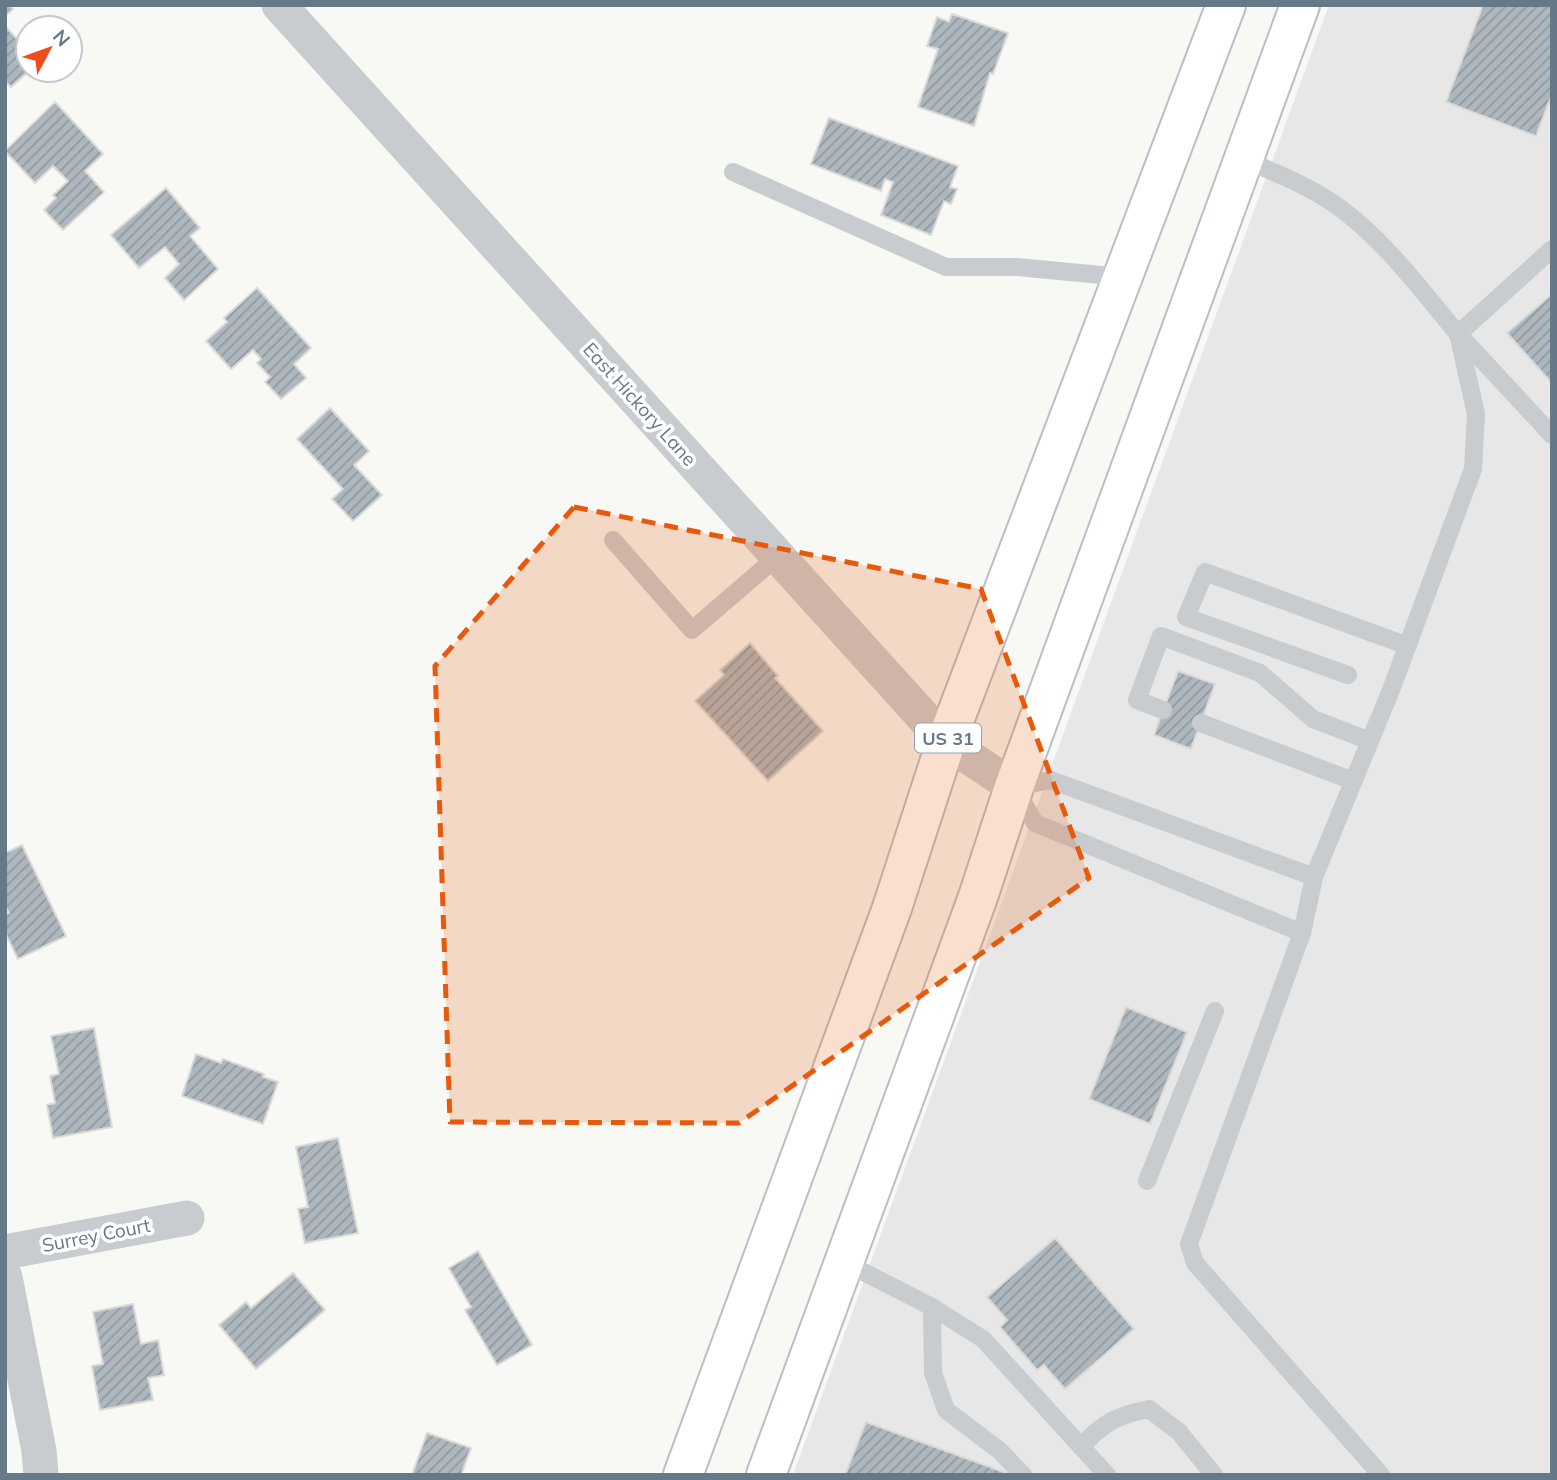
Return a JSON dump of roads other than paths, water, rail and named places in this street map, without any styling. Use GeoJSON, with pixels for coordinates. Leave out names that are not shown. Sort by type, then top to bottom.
{"type":"FeatureCollection","features":[{"type":"Feature","properties":{"kind":"main road","name":"US 31"},"geometry":{"type":"LineString","coordinates":[[683,1475],[892,908],[946,742],[1226,5]]}},
{"type":"Feature","properties":{"kind":"main road"},"geometry":{"type":"LineString","coordinates":[[766,1475],[1300,5]]}},
{"type":"Feature","properties":{"kind":"street","name":"East Hickory Lane"},"geometry":{"type":"LineString","coordinates":[[279,5],[946,742],[1014,787]]}},
{"type":"Feature","properties":{"kind":"street","name":"Surrey Court"},"geometry":{"type":"LineString","coordinates":[[5,1252],[187,1218]]}},
{"type":"Feature","properties":{"kind":"street"},"geometry":{"type":"LineString","coordinates":[[5,1277],[41,1475]]}},
{"type":"Feature","properties":{"kind":"lane"},"geometry":{"type":"LineString","coordinates":[[1243,159],[1297,183],[1339,208],[1385,247],[1458,334],[1552,435]]}},
{"type":"Feature","properties":{"kind":"lane"},"geometry":{"type":"LineString","coordinates":[[733,172],[946,267],[1017,267],[1122,277]]}},
{"type":"Feature","properties":{"kind":"lane"},"geometry":{"type":"LineString","coordinates":[[1458,334],[1552,249]]}},
{"type":"Feature","properties":{"kind":"lane"},"geometry":{"type":"LineString","coordinates":[[1381,1475],[1195,1263],[1189,1244],[1302,933],[1314,877],[1408,646],[1473,469],[1476,414],[1458,334]]}},
{"type":"Feature","properties":{"kind":"lane"},"geometry":{"type":"LineString","coordinates":[[613,540],[692,629],[778,556]]}},
{"type":"Feature","properties":{"kind":"lane"},"geometry":{"type":"LineString","coordinates":[[1348,676],[1186,617],[1205,572],[1408,646]]}},
{"type":"Feature","properties":{"kind":"lane"},"geometry":{"type":"LineString","coordinates":[[1163,710],[1137,700],[1161,636],[1260,673],[1313,719],[1370,741]]}},
{"type":"Feature","properties":{"kind":"lane"},"geometry":{"type":"LineString","coordinates":[[1201,723],[1353,781]]}},
{"type":"Feature","properties":{"kind":"lane"},"geometry":{"type":"LineString","coordinates":[[1302,933],[1035,823],[1014,787],[1051,780],[1314,877]]}},
{"type":"Feature","properties":{"kind":"lane"},"geometry":{"type":"LineString","coordinates":[[1147,1181],[1215,1011]]}},
{"type":"Feature","properties":{"kind":"lane"},"geometry":{"type":"LineString","coordinates":[[844,1262],[932,1307],[982,1339],[1107,1475]]}},
{"type":"Feature","properties":{"kind":"lane"},"geometry":{"type":"LineString","coordinates":[[932,1307],[933,1373],[946,1410],[1000,1451],[1023,1475]]}},
{"type":"Feature","properties":{"kind":"lane"},"geometry":{"type":"LineString","coordinates":[[1082,1447],[1097,1429],[1128,1413],[1149,1409],[1179,1432],[1214,1475]]}}]}
